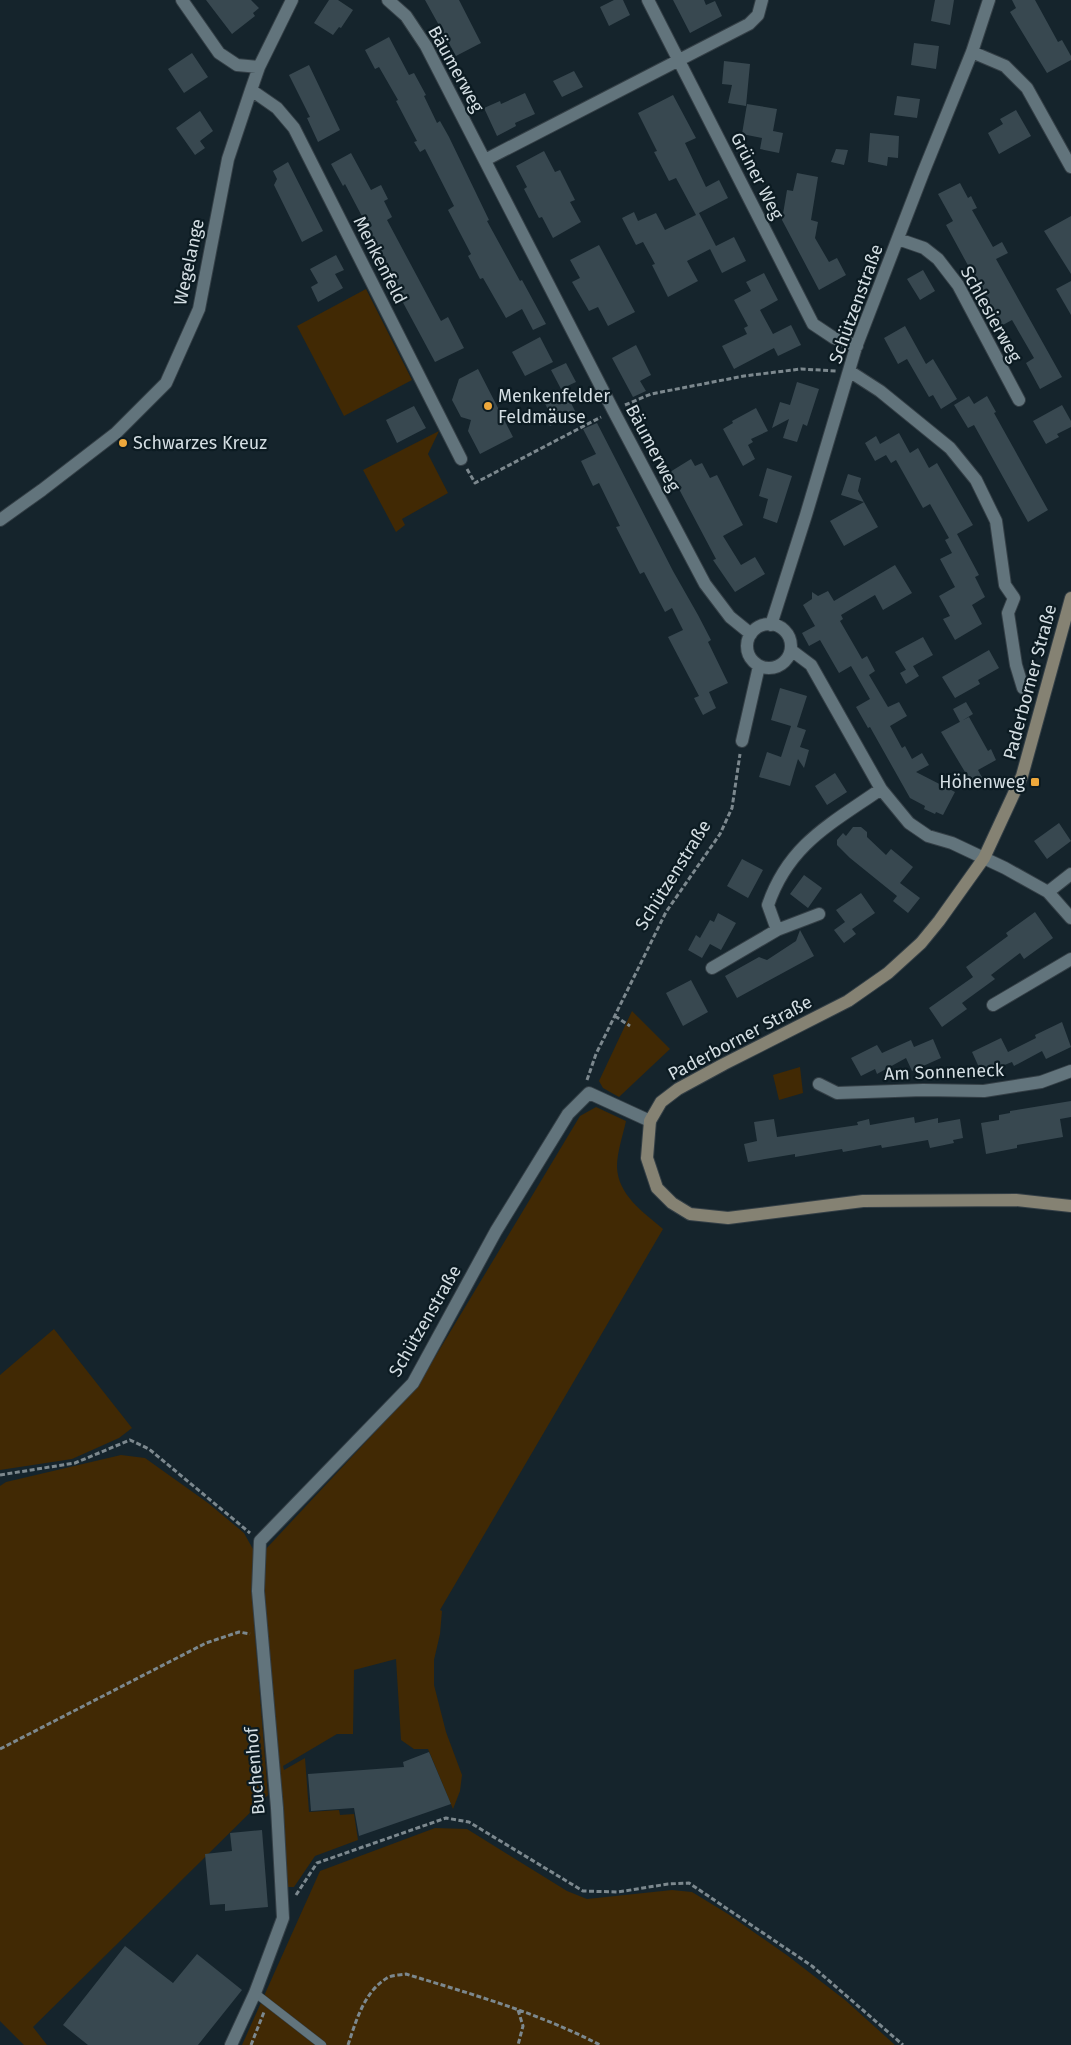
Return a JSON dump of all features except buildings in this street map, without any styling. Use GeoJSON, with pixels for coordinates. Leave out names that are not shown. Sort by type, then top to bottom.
{"type":"FeatureCollection","features":[{"type":"Feature","properties":{"kind":"main road","name":"Paderborner Straße"},"geometry":{"type":"LineString","coordinates":[[1071,598],[1022,776],[984,858],[939,921],[921,943],[888,973],[848,1001],[678,1088],[661,1102],[650,1121],[647,1158],[657,1188],[672,1203],[690,1214],[728,1218],[863,1201],[1016,1200],[1071,1206]]}},
{"type":"Feature","properties":{"kind":"street"},"geometry":{"type":"LineString","coordinates":[[182,0],[219,53],[237,66],[259,67]]}},
{"type":"Feature","properties":{"kind":"street","name":"Wegelange"},"geometry":{"type":"LineString","coordinates":[[0,520],[116,433],[166,383],[199,309],[228,159],[250,90],[259,67],[292,0]]}},
{"type":"Feature","properties":{"kind":"street","name":"Bäumerweg"},"geometry":{"type":"LineString","coordinates":[[388,0],[406,16],[426,46],[613,410],[705,584],[730,617],[751,634]]}},
{"type":"Feature","properties":{"kind":"street","name":"Grüner Weg"},"geometry":{"type":"LineString","coordinates":[[648,0],[813,324],[834,338],[857,346]]}},
{"type":"Feature","properties":{"kind":"street"},"geometry":{"type":"LineString","coordinates":[[485,160],[679,62],[749,24],[758,15],[762,0]]}},
{"type":"Feature","properties":{"kind":"street","name":"Schützenstraße"},"geometry":{"type":"LineString","coordinates":[[771,625],[857,346],[972,52],[989,0]]}},
{"type":"Feature","properties":{"kind":"street"},"geometry":{"type":"LineString","coordinates":[[972,52],[1005,66],[1027,88],[1071,167]]}},
{"type":"Feature","properties":{"kind":"street","name":"Menkenfeld"},"geometry":{"type":"LineString","coordinates":[[250,90],[277,108],[294,128],[461,459]]}},
{"type":"Feature","properties":{"kind":"street","name":"Schlesierweg"},"geometry":{"type":"LineString","coordinates":[[898,239],[924,248],[938,259],[953,278],[1019,400]]}},
{"type":"Feature","properties":{"kind":"street"},"geometry":{"type":"LineString","coordinates":[[849,372],[880,391],[950,448],[976,480],[996,521],[1005,585],[1014,598],[1008,613],[1016,665],[1023,688]]}},
{"type":"Feature","properties":{"kind":"street"},"geometry":{"type":"LineString","coordinates":[[771,625],[784,631],[789,637],[791,650],[786,660],[776,667],[768,668],[759,666],[751,659],[747,649],[751,634],[757,628],[771,625]]}},
{"type":"Feature","properties":{"kind":"street"},"geometry":{"type":"LineString","coordinates":[[791,650],[810,665],[881,788],[909,823],[928,836],[952,842],[1048,892],[1071,918]]}},
{"type":"Feature","properties":{"kind":"street"},"geometry":{"type":"LineString","coordinates":[[742,741],[759,666]]}},
{"type":"Feature","properties":{"kind":"street"},"geometry":{"type":"LineString","coordinates":[[777,930],[768,905],[774,887],[796,852],[815,835],[881,788]]}},
{"type":"Feature","properties":{"kind":"street"},"geometry":{"type":"LineString","coordinates":[[1048,892],[1071,874]]}},
{"type":"Feature","properties":{"kind":"street"},"geometry":{"type":"LineString","coordinates":[[712,968],[777,930],[819,914]]}},
{"type":"Feature","properties":{"kind":"street"},"geometry":{"type":"LineString","coordinates":[[993,1005],[1071,959]]}},
{"type":"Feature","properties":{"kind":"street","name":"Am Sonneneck"},"geometry":{"type":"LineString","coordinates":[[819,1084],[837,1093],[923,1090],[984,1091],[1041,1082],[1071,1071]]}},
{"type":"Feature","properties":{"kind":"street"},"geometry":{"type":"LineString","coordinates":[[589,1093],[650,1121]]}},
{"type":"Feature","properties":{"kind":"street","name":"Schützenstraße"},"geometry":{"type":"LineString","coordinates":[[260,1541],[413,1383],[496,1231],[568,1114],[589,1093]]}},
{"type":"Feature","properties":{"kind":"street","name":"Buchenhof"},"geometry":{"type":"LineString","coordinates":[[231,2045],[255,1993],[284,1918],[258,1591],[260,1541]]}},
{"type":"Feature","properties":{"kind":"lane"},"geometry":{"type":"LineString","coordinates":[[255,1993],[322,2045]]}},
{"type":"Feature","properties":{"kind":"path"},"geometry":{"type":"LineString","coordinates":[[461,459],[475,483],[613,410],[651,394],[753,374],[801,369],[849,372]]}},
{"type":"Feature","properties":{"kind":"path","name":"Schützenstraße"},"geometry":{"type":"LineString","coordinates":[[589,1093],[587,1079],[615,1016],[666,912],[724,825],[732,808],[742,741]]}},
{"type":"Feature","properties":{"kind":"path"},"geometry":{"type":"LineString","coordinates":[[615,1016],[630,1026]]}},
{"type":"Feature","properties":{"kind":"path"},"geometry":{"type":"LineString","coordinates":[[0,1475],[75,1463],[130,1440],[149,1450],[260,1541]]}},
{"type":"Feature","properties":{"kind":"path"},"geometry":{"type":"LineString","coordinates":[[0,1749],[206,1643],[238,1632],[263,1635]]}},
{"type":"Feature","properties":{"kind":"path"},"geometry":{"type":"LineString","coordinates":[[284,1918],[301,1884],[317,1864],[446,1818],[469,1822],[583,1891],[618,1892],[668,1884],[689,1884],[812,1966],[904,2045]]}},
{"type":"Feature","properties":{"kind":"path"},"geometry":{"type":"LineString","coordinates":[[348,2045],[357,2016],[373,1990],[388,1977],[406,1974],[518,2009],[577,2033],[600,2045]]}},
{"type":"Feature","properties":{"kind":"path"},"geometry":{"type":"LineString","coordinates":[[251,2045],[268,2002]]}},
{"type":"Feature","properties":{"kind":"path"},"geometry":{"type":"LineString","coordinates":[[518,2009],[523,2026],[518,2045]]}},
{"type":"Feature","properties":{"kind":"shaded area"},"geometry":{"type":"Polygon","coordinates":[[[366,289],[412,380],[344,416],[297,326],[366,289]]]}},
{"type":"Feature","properties":{"kind":"shaded area"},"geometry":{"type":"Polygon","coordinates":[[[439,431],[428,454],[448,493],[402,519],[405,525],[396,532],[363,470],[439,431]]]}},
{"type":"Feature","properties":{"kind":"shaded area"},"geometry":{"type":"Polygon","coordinates":[[[632,1011],[670,1049],[619,1097],[603,1088],[599,1081],[632,1011]]]}},
{"type":"Feature","properties":{"kind":"shaded area"},"geometry":{"type":"Polygon","coordinates":[[[800,1067],[803,1093],[779,1100],[773,1075],[800,1067]]]}},
{"type":"Feature","properties":{"kind":"shaded area"},"geometry":{"type":"Polygon","coordinates":[[[596,1107],[626,1121],[618,1155],[618,1177],[633,1202],[663,1229],[440,1610],[442,1611],[440,1634],[434,1660],[434,1685],[446,1732],[462,1775],[460,1791],[453,1809],[428,1749],[414,1749],[401,1740],[396,1659],[354,1670],[353,1734],[337,1734],[283,1766],[284,1770],[305,1758],[309,1812],[339,1810],[340,1815],[354,1814],[358,1840],[315,1856],[294,1887],[288,1887],[264,1644],[264,1551],[417,1387],[580,1116],[596,1107]]]}},
{"type":"Feature","properties":{"kind":"shaded area"},"geometry":{"type":"Polygon","coordinates":[[[54,1329],[132,1428],[119,1438],[72,1459],[0,1470],[0,1375],[54,1329]]]}},
{"type":"Feature","properties":{"kind":"shaded area"},"geometry":{"type":"Polygon","coordinates":[[[121,1455],[145,1458],[208,1503],[244,1533],[254,1551],[254,1623],[268,1795],[33,2027],[47,2045],[24,2045],[0,2021],[0,1486],[6,1482],[121,1455]]]}},
{"type":"Feature","properties":{"kind":"shaded area"},"geometry":{"type":"Polygon","coordinates":[[[435,1828],[467,1829],[567,1891],[587,1899],[672,1890],[692,1892],[728,1914],[788,1956],[845,2000],[895,2045],[242,2045],[320,1871],[435,1828]]]}},
{"type":"Feature","properties":{"kind":"place","name":"Menkenfelder Feldmäuse"},"geometry":{"type":"Point","coordinates":[488,406]}},
{"type":"Feature","properties":{"kind":"place","name":"Schwarzes Kreuz"},"geometry":{"type":"Point","coordinates":[123,443]}},
{"type":"Feature","properties":{"kind":"place","name":"Höhenweg"},"geometry":{"type":"Point","coordinates":[1035,782]}}]}
